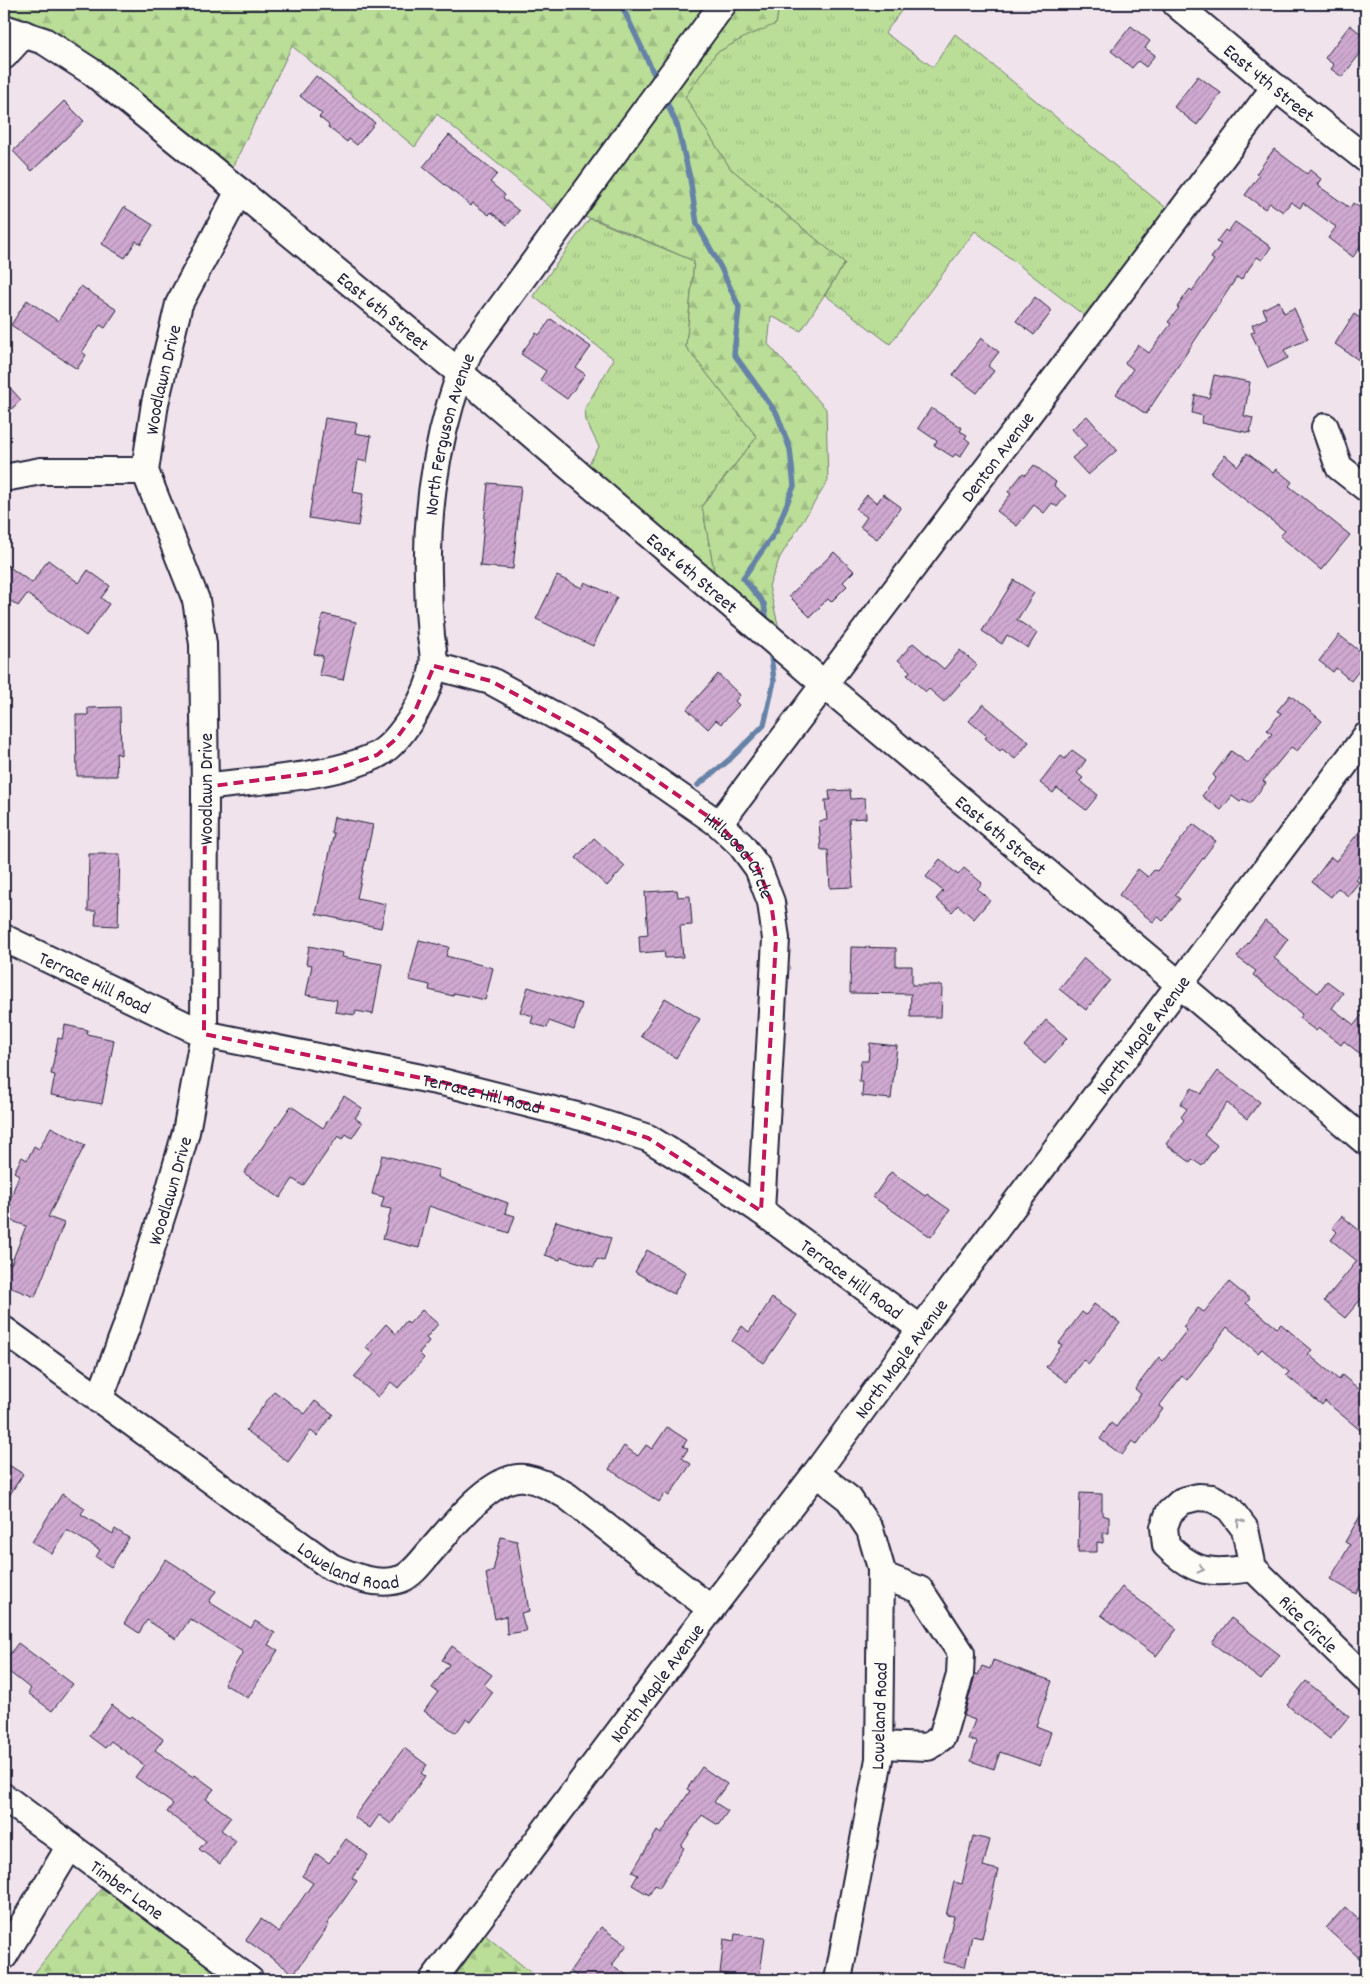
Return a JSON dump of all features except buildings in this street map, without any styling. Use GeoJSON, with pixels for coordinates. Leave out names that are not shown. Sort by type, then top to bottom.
{"type":"FeatureCollection","features":[{"type":"Feature","properties":{"kind":"street","name":"North Ferguson Avenue"},"geometry":{"type":"LineString","coordinates":[[205,787],[330,771],[377,755],[396,739],[412,716],[428,685],[434,666],[428,599],[427,536],[440,444],[460,373],[469,351],[723,4]]}},
{"type":"Feature","properties":{"kind":"street","name":"East 4th Street"},"geometry":{"type":"LineString","coordinates":[[1176,4],[1275,87],[1366,159]]}},
{"type":"Feature","properties":{"kind":"street","name":"East 6th Street"},"geometry":{"type":"LineString","coordinates":[[14,31],[44,41],[92,72],[239,191],[460,373],[825,685],[1366,1142]]}},
{"type":"Feature","properties":{"kind":"street"},"geometry":{"type":"LineString","coordinates":[[4,56],[14,31]]}},
{"type":"Feature","properties":{"kind":"street","name":"Denton Avenue"},"geometry":{"type":"LineString","coordinates":[[719,824],[1275,87]]}},
{"type":"Feature","properties":{"kind":"street","name":"Woodlawn Drive"},"geometry":{"type":"LineString","coordinates":[[99,1400],[126,1328],[167,1199],[186,1132],[204,1034],[205,787],[203,644],[196,600],[145,471],[154,403],[179,304],[239,191]]}},
{"type":"Feature","properties":{"kind":"street"},"geometry":{"type":"LineString","coordinates":[[1325,427],[1339,467],[1366,488]]}},
{"type":"Feature","properties":{"kind":"street"},"geometry":{"type":"LineString","coordinates":[[4,478],[40,471],[145,471]]}},
{"type":"Feature","properties":{"kind":"street","name":"Hillwood Circle"},"geometry":{"type":"LineString","coordinates":[[434,666],[490,682],[594,737],[719,824],[741,845],[758,868],[771,902],[776,939],[761,1211]]}},
{"type":"Feature","properties":{"kind":"street","name":"North Maple Avenue"},"geometry":{"type":"LineString","coordinates":[[434,1980],[711,1609],[816,1473],[921,1329],[1366,736]]}},
{"type":"Feature","properties":{"kind":"street","name":"Terrace Hill Road"},"geometry":{"type":"LineString","coordinates":[[4,938],[204,1034],[446,1083],[585,1118],[648,1138],[761,1211],[921,1329]]}},
{"type":"Feature","properties":{"kind":"street","name":"Loweland Road"},"geometry":{"type":"LineString","coordinates":[[4,1330],[331,1567],[352,1576],[377,1581],[402,1578],[417,1567],[487,1491],[504,1481],[523,1478],[544,1483],[567,1496],[711,1609]]}},
{"type":"Feature","properties":{"kind":"street","name":"Loweland Road"},"geometry":{"type":"LineString","coordinates":[[816,1473],[849,1499],[870,1530],[881,1568],[879,1759],[838,1980]]}},
{"type":"Feature","properties":{"kind":"street","name":"Rice Circle"},"geometry":{"type":"LineString","coordinates":[[1253,1568],[1366,1678]]}},
{"type":"Feature","properties":{"kind":"street"},"geometry":{"type":"LineString","coordinates":[[880,1745],[928,1746],[942,1737],[960,1675],[961,1653],[920,1590],[881,1575]]}},
{"type":"Feature","properties":{"kind":"street","name":"Timber Lane"},"geometry":{"type":"LineString","coordinates":[[4,1797],[250,1980]]}},
{"type":"Feature","properties":{"kind":"street"},"geometry":{"type":"LineString","coordinates":[[4,1956],[70,1846]]}},
{"type":"Feature","properties":{"kind":"highlighted area"},"geometry":{"type":"Polygon","coordinates":[[[434,666],[491,681],[594,737],[719,824],[758,868],[771,902],[776,939],[761,1211],[648,1138],[585,1118],[446,1083],[204,1034],[205,787],[330,771],[377,755],[396,739],[413,716],[434,666]]]}},
{"type":"Feature","properties":{"kind":"green space"},"geometry":{"type":"Polygon","coordinates":[[[4,4],[779,4],[776,24],[747,36],[716,53],[685,97],[730,168],[845,263],[801,331],[771,316],[768,344],[826,409],[828,481],[780,557],[769,586],[780,633],[716,581],[702,506],[757,437],[686,347],[694,261],[600,221],[553,209],[437,114],[415,147],[292,46],[230,172],[4,17],[4,4]]]}},
{"type":"Feature","properties":{"kind":"green space"},"geometry":{"type":"Polygon","coordinates":[[[779,4],[906,4],[885,33],[933,67],[955,34],[1171,212],[1086,317],[975,231],[890,344],[825,295],[845,263],[730,168],[685,97],[716,53],[753,32],[776,24],[779,4]]]}},
{"type":"Feature","properties":{"kind":"green space"},"geometry":{"type":"Polygon","coordinates":[[[590,218],[694,261],[686,347],[757,437],[702,505],[716,581],[587,467],[599,447],[586,421],[585,408],[614,359],[533,296],[590,218]]]}},
{"type":"Feature","properties":{"kind":"green space"},"geometry":{"type":"Polygon","coordinates":[[[104,1885],[230,1980],[29,1980],[104,1885]]]}},
{"type":"Feature","properties":{"kind":"green space"},"geometry":{"type":"Polygon","coordinates":[[[485,1935],[540,1980],[452,1980],[485,1935]]]}},
{"type":"Feature","properties":{"kind":"waterway"},"geometry":{"type":"LineString","coordinates":[[621,4],[656,78]]}},
{"type":"Feature","properties":{"kind":"waterway"},"geometry":{"type":"LineString","coordinates":[[667,103],[677,125],[690,178],[697,224],[721,268],[739,307],[734,354],[777,414],[790,449],[794,486],[776,531],[743,578],[764,604],[766,617]]}},
{"type":"Feature","properties":{"kind":"waterway"},"geometry":{"type":"LineString","coordinates":[[698,785],[729,760],[764,725],[774,681],[771,656]]}}]}
